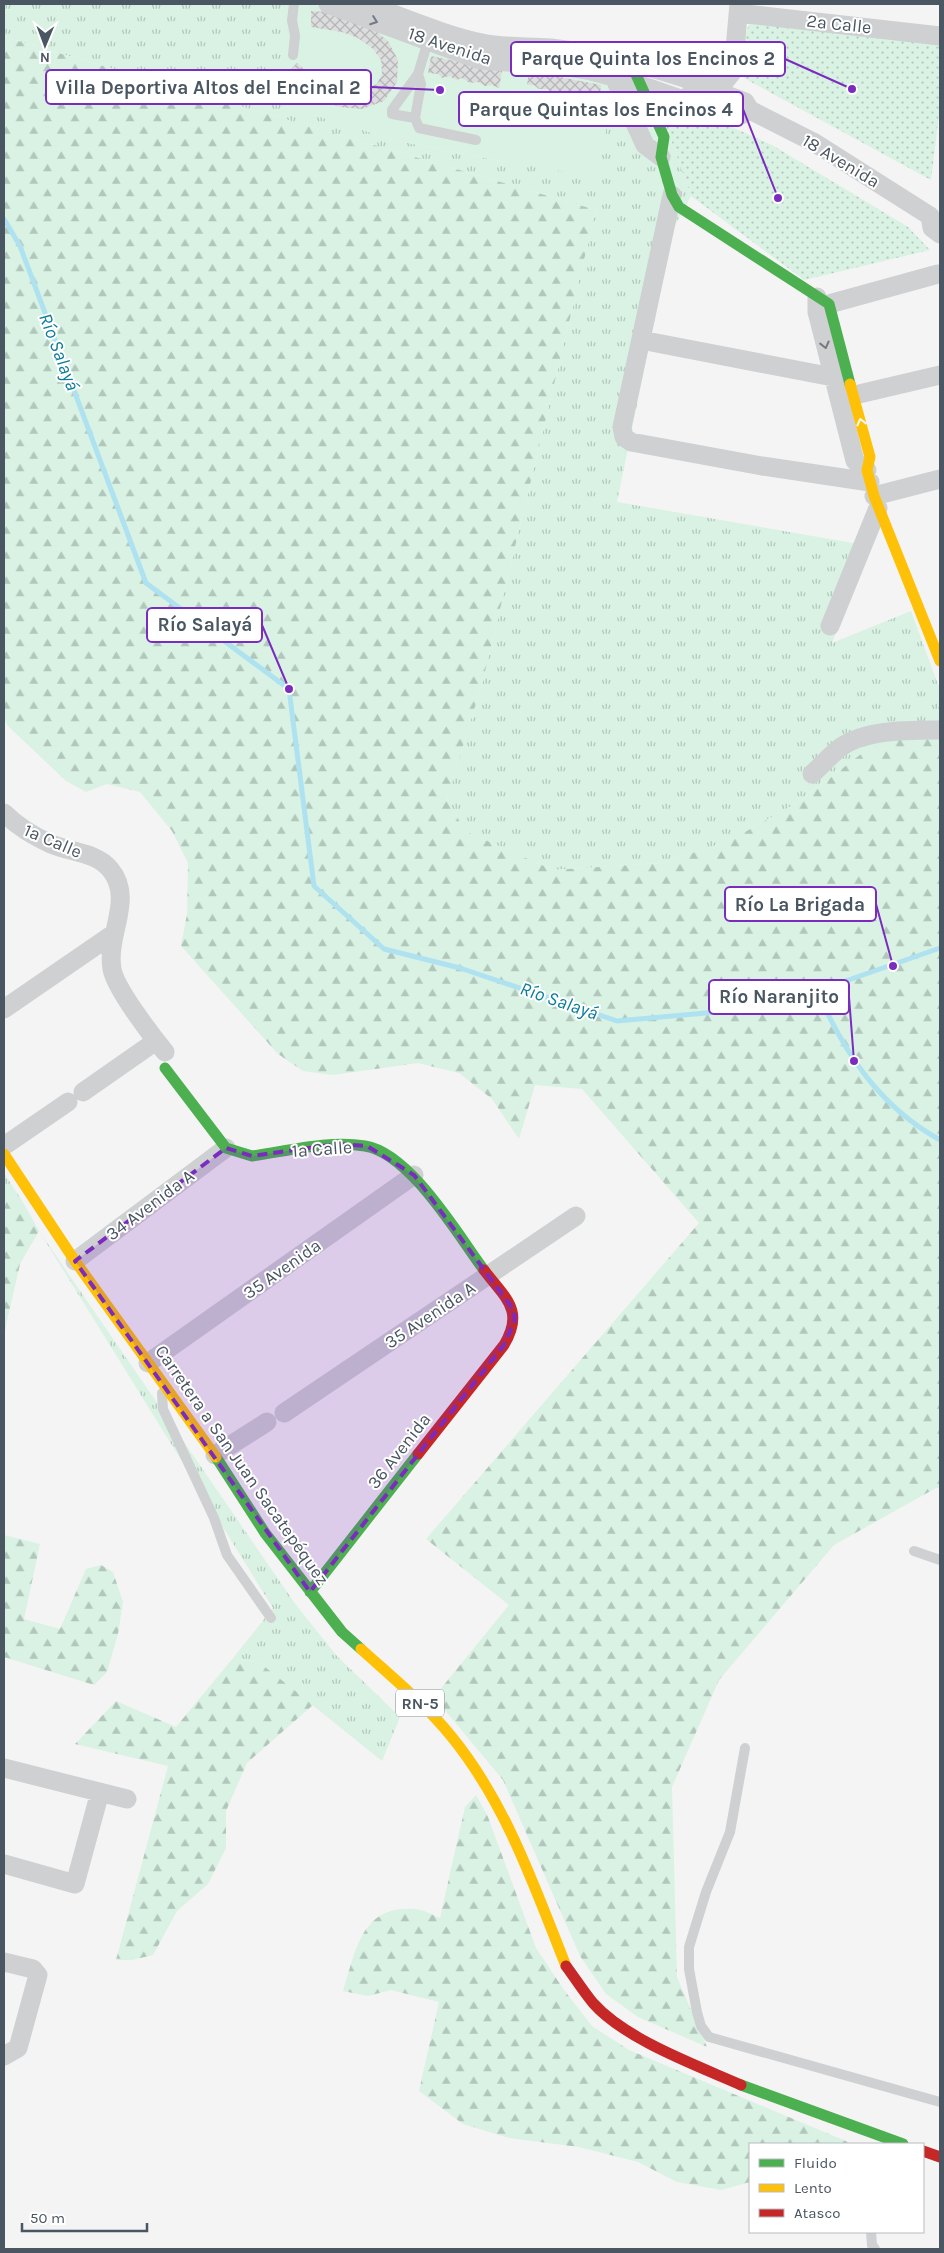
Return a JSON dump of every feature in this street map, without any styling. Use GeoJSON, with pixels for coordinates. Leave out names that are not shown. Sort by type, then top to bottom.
{"type":"FeatureCollection","features":[{"type":"Feature","properties":{"kind":"street","name":"18 Avenida"},"geometry":{"type":"LineString","coordinates":[[328,4],[480,60],[562,66],[613,76],[692,103],[703,111],[710,92]]}},
{"type":"Feature","properties":{"kind":"street","name":"18 Avenida"},"geometry":{"type":"LineString","coordinates":[[366,4],[482,43],[502,47],[549,48],[630,61],[710,92],[741,116],[750,110],[815,143],[935,216]]}},
{"type":"Feature","properties":{"kind":"street"},"geometry":{"type":"LineString","coordinates":[[710,92],[733,71],[738,8]]}},
{"type":"Feature","properties":{"kind":"street","name":"2a Calle"},"geometry":{"type":"LineString","coordinates":[[738,8],[940,36]]}},
{"type":"Feature","properties":{"kind":"street"},"geometry":{"type":"LineString","coordinates":[[604,56],[645,145],[661,157]]}},
{"type":"Feature","properties":{"kind":"street"},"geometry":{"type":"LineString","coordinates":[[630,61],[664,137],[661,157],[672,195],[679,207],[688,215],[823,300],[847,397],[855,461],[872,489],[940,661]]}},
{"type":"Feature","properties":{"kind":"street"},"geometry":{"type":"LineString","coordinates":[[672,195],[622,427],[624,437],[631,442],[762,466],[872,489],[940,479]]}},
{"type":"Feature","properties":{"kind":"street"},"geometry":{"type":"LineString","coordinates":[[935,216],[932,228],[940,234]]}},
{"type":"Feature","properties":{"kind":"street"},"geometry":{"type":"LineString","coordinates":[[823,300],[938,274]]}},
{"type":"Feature","properties":{"kind":"street"},"geometry":{"type":"LineString","coordinates":[[823,300],[817,312],[833,377],[847,397]]}},
{"type":"Feature","properties":{"kind":"street"},"geometry":{"type":"LineString","coordinates":[[641,340],[833,377]]}},
{"type":"Feature","properties":{"kind":"street"},"geometry":{"type":"LineString","coordinates":[[847,397],[940,375]]}},
{"type":"Feature","properties":{"kind":"street"},"geometry":{"type":"LineString","coordinates":[[830,626],[872,489]]}},
{"type":"Feature","properties":{"kind":"street"},"geometry":{"type":"LineString","coordinates":[[812,774],[835,752],[863,736],[878,733],[940,730]]}},
{"type":"Feature","properties":{"kind":"street","name":"1a Calle"},"geometry":{"type":"LineString","coordinates":[[4,812],[17,826],[51,844],[77,851],[96,859],[110,868],[120,886],[121,903],[110,952],[115,978],[162,1054],[226,1148],[252,1156],[337,1144],[367,1146],[385,1154],[414,1175],[514,1310],[513,1330]]}},
{"type":"Feature","properties":{"kind":"street"},"geometry":{"type":"LineString","coordinates":[[4,1009],[113,934]]}},
{"type":"Feature","properties":{"kind":"street"},"geometry":{"type":"LineString","coordinates":[[5,1160],[75,1097],[162,1054]]}},
{"type":"Feature","properties":{"kind":"street","name":"34 Avenida A"},"geometry":{"type":"LineString","coordinates":[[75,1261],[226,1148]]}},
{"type":"Feature","properties":{"kind":"street","name":"Carretera a San Juan Sacatepéquez"},"geometry":{"type":"LineString","coordinates":[[5,1160],[161,1382],[215,1455],[265,1533],[310,1592],[342,1632],[414,1697],[451,1736],[479,1776],[517,1843],[566,1966],[594,2004],[614,2021],[654,2046],[762,2094],[896,2143]]}},
{"type":"Feature","properties":{"kind":"street","name":"35 Avenida"},"geometry":{"type":"LineString","coordinates":[[148,1363],[414,1175]]}},
{"type":"Feature","properties":{"kind":"street","name":"35 Avenida A"},"geometry":{"type":"LineString","coordinates":[[284,1413],[576,1216]]}},
{"type":"Feature","properties":{"kind":"street","name":"36 Avenida"},"geometry":{"type":"LineString","coordinates":[[310,1592],[384,1500],[513,1330]]}},
{"type":"Feature","properties":{"kind":"street"},"geometry":{"type":"LineString","coordinates":[[215,1455],[267,1422]]}},
{"type":"Feature","properties":{"kind":"street"},"geometry":{"type":"LineString","coordinates":[[4,1768],[127,1799]]}},
{"type":"Feature","properties":{"kind":"street"},"geometry":{"type":"LineString","coordinates":[[4,1864],[75,1884],[100,1792]]}},
{"type":"Feature","properties":{"kind":"street"},"geometry":{"type":"LineString","coordinates":[[4,1962],[32,1969],[38,1975],[18,2048],[4,2056]]}},
{"type":"Feature","properties":{"kind":"street"},"geometry":{"type":"LineString","coordinates":[[924,2151],[940,2158]]}},
{"type":"Feature","properties":{"kind":"lane"},"geometry":{"type":"LineString","coordinates":[[293,55],[295,36],[292,20],[294,4]]}},
{"type":"Feature","properties":{"kind":"lane"},"geometry":{"type":"LineString","coordinates":[[415,118],[392,112],[418,74],[428,41]]}},
{"type":"Feature","properties":{"kind":"lane"},"geometry":{"type":"LineString","coordinates":[[418,74],[422,84],[415,118],[419,128],[476,140]]}},
{"type":"Feature","properties":{"kind":"lane"},"geometry":{"type":"LineString","coordinates":[[161,1382],[163,1409],[214,1518],[227,1555],[271,1618]]}},
{"type":"Feature","properties":{"kind":"lane"},"geometry":{"type":"LineString","coordinates":[[914,1552],[940,1560]]}},
{"type":"Feature","properties":{"kind":"lane"},"geometry":{"type":"LineString","coordinates":[[745,1748],[730,1832],[706,1892],[689,1947],[689,1969],[701,2026],[709,2037],[940,2102]]}},
{"type":"Feature","properties":{"kind":"lane"},"geometry":{"type":"LineString","coordinates":[[870,2233],[872,2245],[875,2249]]}},
{"type":"Feature","properties":{"kind":"highlighted area"},"geometry":{"type":"Polygon","coordinates":[[[337,1144],[367,1146],[414,1175],[514,1310],[515,1320],[504,1345],[310,1592],[75,1261],[226,1148],[252,1156],[337,1144]]]}},
{"type":"Feature","properties":{"kind":"green space"},"geometry":{"type":"Polygon","coordinates":[[[4,4],[282,4],[280,19],[284,48],[269,101],[398,141],[501,161],[597,176],[612,99],[662,114],[691,196],[673,229],[617,502],[870,546],[832,643],[911,611],[940,690],[940,727],[861,754],[802,800],[729,841],[662,863],[553,870],[465,831],[447,799],[483,680],[596,210],[4,37],[4,4]]]}},
{"type":"Feature","properties":{"kind":"green space"},"geometry":{"type":"Polygon","coordinates":[[[282,4],[313,4],[487,66],[605,80],[612,99],[597,177],[398,141],[268,101],[284,48],[280,19],[282,4]]]}},
{"type":"Feature","properties":{"kind":"green space"},"geometry":{"type":"Polygon","coordinates":[[[750,22],[940,44],[940,107],[931,180],[731,71],[750,22]]]}},
{"type":"Feature","properties":{"kind":"green space"},"geometry":{"type":"Polygon","coordinates":[[[4,37],[596,210],[483,680],[447,799],[465,831],[553,870],[662,863],[729,841],[802,800],[861,754],[916,726],[940,727],[940,1488],[936,1488],[834,1545],[719,1680],[672,1787],[677,1977],[707,2047],[638,2017],[606,1994],[580,1956],[503,1780],[434,1697],[509,1605],[426,1539],[699,1223],[582,1089],[535,1085],[519,1139],[492,1099],[459,1073],[418,1063],[333,1075],[303,1071],[278,1054],[181,946],[187,914],[188,863],[172,831],[140,792],[107,784],[86,792],[66,781],[7,725],[4,717],[4,37]]]}},
{"type":"Feature","properties":{"kind":"green space"},"geometry":{"type":"Polygon","coordinates":[[[662,114],[697,122],[730,126],[772,145],[908,227],[930,250],[804,280],[691,196],[662,114]]]}},
{"type":"Feature","properties":{"kind":"green space"},"geometry":{"type":"Polygon","coordinates":[[[4,1173],[24,1204],[9,1197],[4,1208],[4,1173]]]}},
{"type":"Feature","properties":{"kind":"green space"},"geometry":{"type":"Polygon","coordinates":[[[9,1197],[24,1204],[39,1231],[20,1264],[4,1334],[4,1208],[9,1197]]]}},
{"type":"Feature","properties":{"kind":"green space"},"geometry":{"type":"Polygon","coordinates":[[[39,1231],[296,1605],[336,1655],[400,1717],[382,1761],[260,1663],[233,1658],[273,1608],[39,1231]]]}},
{"type":"Feature","properties":{"kind":"green space"},"geometry":{"type":"Polygon","coordinates":[[[4,1535],[40,1544],[24,1619],[60,1629],[86,1569],[101,1565],[113,1572],[123,1602],[118,1634],[107,1672],[94,1685],[4,1657],[4,1535]]]}},
{"type":"Feature","properties":{"kind":"green space"},"geometry":{"type":"Polygon","coordinates":[[[233,1658],[260,1663],[313,1705],[247,1763],[226,1811],[226,1848],[208,1884],[177,1911],[153,1955],[132,1960],[116,1960],[168,1766],[75,1744],[116,1701],[176,1727],[233,1658]]]}},
{"type":"Feature","properties":{"kind":"green space"},"geometry":{"type":"Polygon","coordinates":[[[476,1795],[488,1817],[536,1948],[564,1990],[592,2026],[629,2050],[848,2143],[749,2143],[749,2182],[721,2190],[677,2182],[638,2162],[579,2147],[509,2138],[463,2124],[419,2091],[439,2002],[391,1990],[368,1996],[343,1991],[357,1946],[372,1923],[382,1914],[396,1910],[417,1909],[440,1918],[465,1807],[476,1795]]]}},
{"type":"Feature","properties":{"kind":"building"},"geometry":{"type":"Polygon","coordinates":[[[311,11],[329,12],[372,28],[388,41],[398,60],[397,82],[384,101],[362,109],[340,107],[317,99],[283,78],[297,63],[311,75],[327,83],[350,90],[363,90],[377,84],[382,74],[381,60],[373,49],[358,38],[342,32],[311,27],[311,11]]]}},
{"type":"Feature","properties":{"kind":"building"},"geometry":{"type":"Polygon","coordinates":[[[431,56],[502,71],[499,88],[492,85],[485,86],[478,82],[470,83],[462,78],[457,80],[449,76],[442,78],[438,74],[428,73],[431,56]]]}},
{"type":"Feature","properties":{"kind":"building"},"geometry":{"type":"Polygon","coordinates":[[[529,71],[601,85],[599,103],[596,100],[568,96],[564,93],[554,94],[547,89],[539,89],[534,85],[527,85],[529,71]]]}},
{"type":"Feature","properties":{"kind":"waterway","name":"Río Salayá"},"geometry":{"type":"LineString","coordinates":[[4,219],[20,246],[146,583],[289,689],[314,886],[384,949],[460,968],[617,1021],[728,1011],[817,991],[940,948]]}},
{"type":"Feature","properties":{"kind":"waterway"},"geometry":{"type":"LineString","coordinates":[[817,991],[839,1036],[866,1076],[899,1111],[940,1140]]}},
{"type":"Feature","properties":{"kind":"traffic: fast"},"geometry":{"type":"LineString","coordinates":[[630,61],[664,137],[661,157],[672,195],[679,207],[829,304],[850,384]]}},
{"type":"Feature","properties":{"kind":"traffic: fast"},"geometry":{"type":"LineString","coordinates":[[165,1068],[226,1148],[252,1156],[337,1144],[365,1146],[382,1152],[399,1163],[416,1179],[447,1217],[484,1270]]}},
{"type":"Feature","properties":{"kind":"traffic: fast"},"geometry":{"type":"LineString","coordinates":[[310,1592],[418,1454]]}},
{"type":"Feature","properties":{"kind":"traffic: fast"},"geometry":{"type":"LineString","coordinates":[[216,1457],[265,1533],[342,1632],[361,1649]]}},
{"type":"Feature","properties":{"kind":"traffic: fast"},"geometry":{"type":"LineString","coordinates":[[741,2085],[900,2143]]}},
{"type":"Feature","properties":{"kind":"traffic: slow"},"geometry":{"type":"LineString","coordinates":[[850,384],[870,457],[867,470],[874,496],[940,661]]}},
{"type":"Feature","properties":{"kind":"traffic: slow"},"geometry":{"type":"LineString","coordinates":[[4,1154],[75,1261],[216,1457]]}},
{"type":"Feature","properties":{"kind":"traffic: slow"},"geometry":{"type":"LineString","coordinates":[[361,1649],[408,1691],[451,1736],[488,1789],[517,1846],[566,1966]]}},
{"type":"Feature","properties":{"kind":"traffic: jam"},"geometry":{"type":"LineString","coordinates":[[418,1454],[504,1345],[510,1333],[513,1322],[510,1305],[484,1270]]}},
{"type":"Feature","properties":{"kind":"traffic: jam"},"geometry":{"type":"LineString","coordinates":[[566,1966],[593,2003],[624,2029],[662,2050],[741,2085]]}},
{"type":"Feature","properties":{"kind":"traffic: jam"},"geometry":{"type":"LineString","coordinates":[[924,2151],[940,2157]]}},
{"type":"Feature","properties":{"kind":"place","name":"Parque Quinta los Encinos 2"},"geometry":{"type":"Point","coordinates":[852,89]}},
{"type":"Feature","properties":{"kind":"place","name":"Villa Deportiva Altos del Encinal 2"},"geometry":{"type":"Point","coordinates":[440,90]}},
{"type":"Feature","properties":{"kind":"place","name":"Parque Quintas los Encinos 4"},"geometry":{"type":"Point","coordinates":[778,198]}},
{"type":"Feature","properties":{"kind":"place","name":"Río Salayá"},"geometry":{"type":"Point","coordinates":[289,689]}},
{"type":"Feature","properties":{"kind":"place","name":"Río La Brigada"},"geometry":{"type":"Point","coordinates":[893,966]}},
{"type":"Feature","properties":{"kind":"place","name":"Río Naranjito"},"geometry":{"type":"Point","coordinates":[854,1061]}}]}
